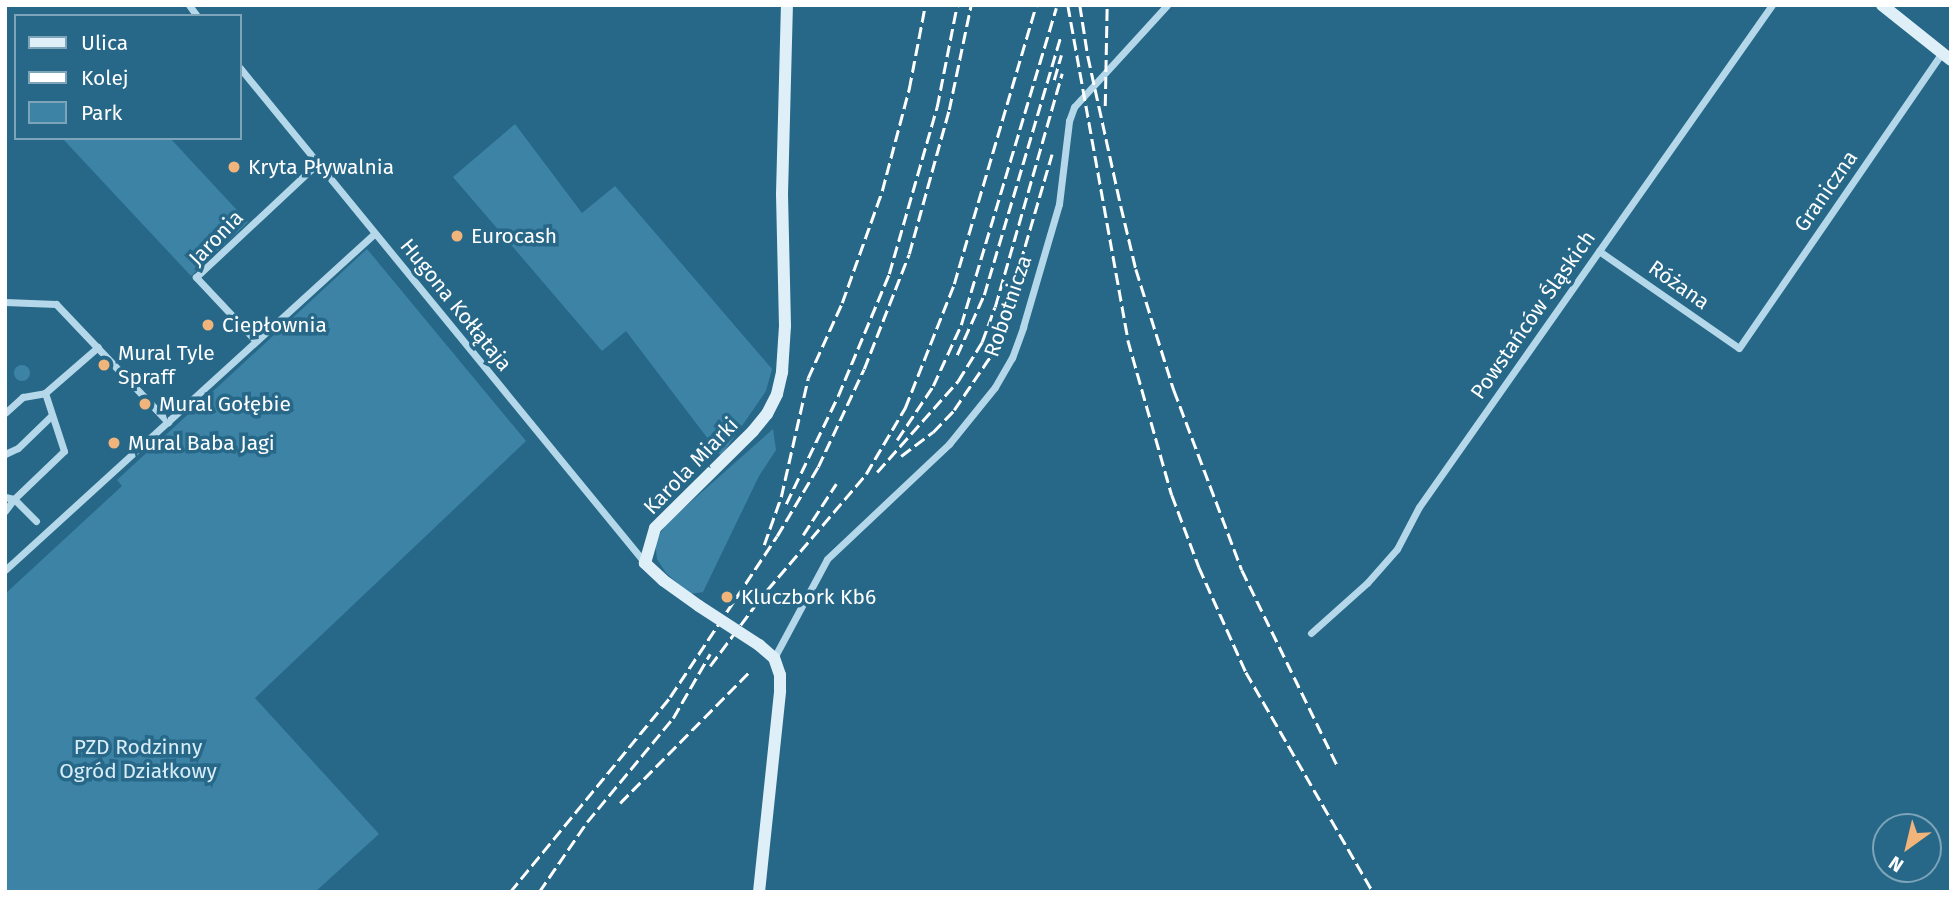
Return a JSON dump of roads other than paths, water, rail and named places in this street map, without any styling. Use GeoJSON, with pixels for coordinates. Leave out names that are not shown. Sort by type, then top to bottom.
{"type":"FeatureCollection","features":[{"type":"Feature","properties":{"kind":"street","name":"Karola Miarki"},"geometry":{"type":"LineString","coordinates":[[645,563],[655,528],[753,431],[767,414],[777,394],[782,372],[785,326],[782,194],[787,5]]}},
{"type":"Feature","properties":{"kind":"street","name":"Robotnicza"},"geometry":{"type":"LineString","coordinates":[[774,658],[827,559],[949,444],[995,387],[1012,358],[1023,327],[1059,204],[1073,107],[1167,5]]}},
{"type":"Feature","properties":{"kind":"street","name":"Powstańców Śląskich"},"geometry":{"type":"LineString","coordinates":[[1311,633],[1367,583],[1397,549],[1419,507],[1772,5]]}},
{"type":"Feature","properties":{"kind":"street"},"geometry":{"type":"LineString","coordinates":[[1882,5],[1947,57]]}},
{"type":"Feature","properties":{"kind":"street","name":"Graniczna"},"geometry":{"type":"LineString","coordinates":[[1739,348],[1947,57]]}},
{"type":"Feature","properties":{"kind":"street","name":"Hugona Kołłątaja"},"geometry":{"type":"LineString","coordinates":[[242,70],[645,563]]}},
{"type":"Feature","properties":{"kind":"street","name":"Jaronia"},"geometry":{"type":"LineString","coordinates":[[256,341],[196,278],[318,163]]}},
{"type":"Feature","properties":{"kind":"street"},"geometry":{"type":"LineString","coordinates":[[5,570],[375,233]]}},
{"type":"Feature","properties":{"kind":"street","name":"Różana"},"geometry":{"type":"LineString","coordinates":[[1599,251],[1739,348]]}},
{"type":"Feature","properties":{"kind":"street"},"geometry":{"type":"LineString","coordinates":[[5,302],[56,304],[168,422]]}},
{"type":"Feature","properties":{"kind":"street"},"geometry":{"type":"LineString","coordinates":[[5,413],[23,397],[45,393],[98,347]]}},
{"type":"Feature","properties":{"kind":"street"},"geometry":{"type":"LineString","coordinates":[[5,511],[9,498],[64,451],[45,393]]}},
{"type":"Feature","properties":{"kind":"street"},"geometry":{"type":"LineString","coordinates":[[5,454],[18,447],[52,415]]}},
{"type":"Feature","properties":{"kind":"street"},"geometry":{"type":"LineString","coordinates":[[9,498],[36,522]]}},
{"type":"Feature","properties":{"kind":"street"},"geometry":{"type":"LineString","coordinates":[[645,563],[699,606],[759,645],[774,658],[780,674],[780,712],[759,892]]}},
{"type":"Feature","properties":{"kind":"railway"},"geometry":{"type":"LineString","coordinates":[[786,504],[838,396],[889,274],[937,107],[957,5]]}},
{"type":"Feature","properties":{"kind":"railway"},"geometry":{"type":"LineString","coordinates":[[510,892],[670,697],[777,536],[818,467],[864,369],[909,254],[949,110],[971,5]]}},
{"type":"Feature","properties":{"kind":"railway"},"geometry":{"type":"LineString","coordinates":[[756,603],[866,474],[905,408],[954,284],[1036,5]]}},
{"type":"Feature","properties":{"kind":"railway"},"geometry":{"type":"LineString","coordinates":[[1068,5],[1128,340],[1172,495],[1199,567],[1246,672],[1373,892]]}},
{"type":"Feature","properties":{"kind":"railway"},"geometry":{"type":"LineString","coordinates":[[1080,5],[1088,56],[1136,269],[1174,390],[1242,570],[1337,765]]}},
{"type":"Feature","properties":{"kind":"railway"},"geometry":{"type":"LineString","coordinates":[[1105,106],[1107,5]]}},
{"type":"Feature","properties":{"kind":"railway"},"geometry":{"type":"LineString","coordinates":[[764,545],[781,497],[808,378],[842,303],[882,191],[909,89],[925,6]]}},
{"type":"Feature","properties":{"kind":"railway"},"geometry":{"type":"LineString","coordinates":[[897,440],[933,386],[961,325],[1056,8]]}},
{"type":"Feature","properties":{"kind":"railway"},"geometry":{"type":"LineString","coordinates":[[957,355],[984,295],[1060,38]]}},
{"type":"Feature","properties":{"kind":"railway"},"geometry":{"type":"LineString","coordinates":[[1054,80],[1061,55]]}},
{"type":"Feature","properties":{"kind":"railway"},"geometry":{"type":"LineString","coordinates":[[877,472],[958,381],[982,342],[995,307],[1062,73]]}},
{"type":"Feature","properties":{"kind":"railway"},"geometry":{"type":"LineString","coordinates":[[901,456],[933,432],[954,410],[990,357],[1052,154]]}},
{"type":"Feature","properties":{"kind":"railway"},"geometry":{"type":"LineString","coordinates":[[803,535],[836,484]]}},
{"type":"Feature","properties":{"kind":"railway"},"geometry":{"type":"LineString","coordinates":[[710,666],[762,596]]}},
{"type":"Feature","properties":{"kind":"railway"},"geometry":{"type":"LineString","coordinates":[[539,892],[587,822],[673,718],[710,654]]}},
{"type":"Feature","properties":{"kind":"railway"},"geometry":{"type":"LineString","coordinates":[[620,803],[751,670]]}},
{"type":"Feature","properties":{"kind":"place","name":"Kryta Pływalnia"},"geometry":{"type":"Point","coordinates":[234,167]}},
{"type":"Feature","properties":{"kind":"place","name":"Eurocash"},"geometry":{"type":"Point","coordinates":[457,236]}},
{"type":"Feature","properties":{"kind":"place","name":"Ciepłownia"},"geometry":{"type":"Point","coordinates":[208,325]}},
{"type":"Feature","properties":{"kind":"place","name":"Mural Tyle Spraff"},"geometry":{"type":"Point","coordinates":[104,365]}},
{"type":"Feature","properties":{"kind":"place","name":"Mural Gołębie"},"geometry":{"type":"Point","coordinates":[145,404]}},
{"type":"Feature","properties":{"kind":"place","name":"Mural Baba Jagi"},"geometry":{"type":"Point","coordinates":[114,443]}},
{"type":"Feature","properties":{"kind":"place","name":"Kluczbork Kb6"},"geometry":{"type":"Point","coordinates":[727,597]}},
{"type":"Feature","properties":{"kind":"park label","name":"PZD Rodzinny Ogród Działkowy"},"geometry":{"type":"Point","coordinates":[138,759]}}]}
